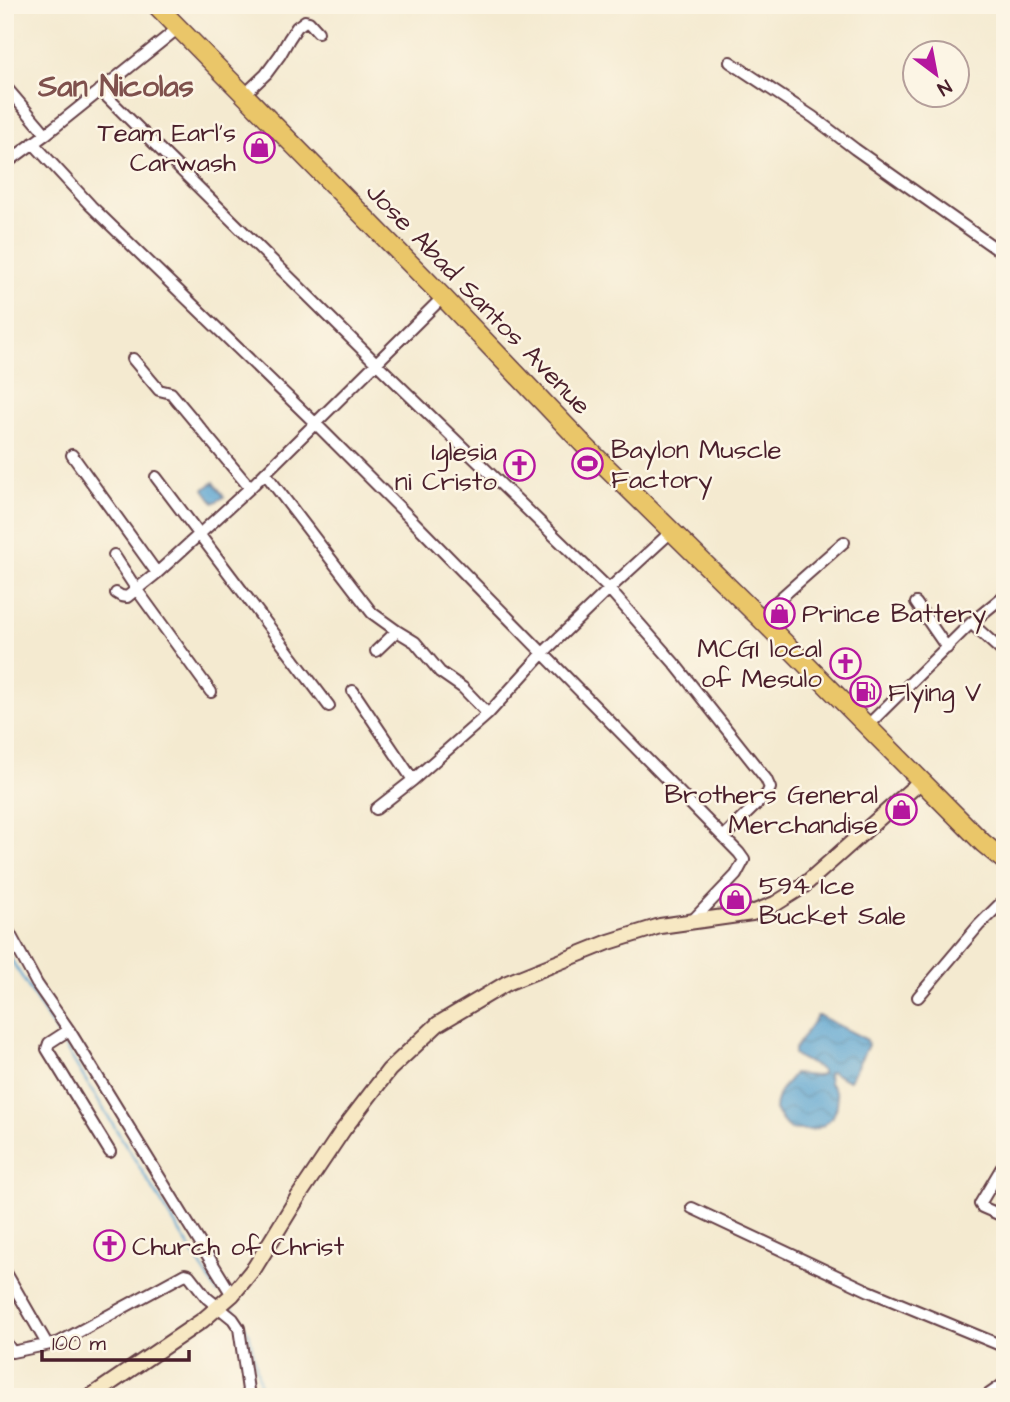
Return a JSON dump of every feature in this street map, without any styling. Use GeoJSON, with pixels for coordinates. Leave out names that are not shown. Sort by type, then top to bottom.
{"type":"FeatureCollection","features":[{"type":"Feature","properties":{"kind":"highway","name":"Jose Abad Santos Avenue"},"geometry":{"type":"LineString","coordinates":[[156,5],[586,447],[983,843],[1005,861]]}},
{"type":"Feature","properties":{"kind":"main road"},"geometry":{"type":"LineString","coordinates":[[90,1397],[203,1320],[232,1295],[255,1267],[343,1130],[389,1070],[438,1024],[507,983],[609,942],[660,926],[752,913],[775,904],[802,887],[921,781]]}},
{"type":"Feature","properties":{"kind":"street"},"geometry":{"type":"LineString","coordinates":[[244,95],[266,74],[297,27],[305,21],[318,32]]}},
{"type":"Feature","properties":{"kind":"street"},"geometry":{"type":"LineString","coordinates":[[5,164],[177,29]]}},
{"type":"Feature","properties":{"kind":"street"},"geometry":{"type":"LineString","coordinates":[[730,62],[813,117],[1005,255]]}},
{"type":"Feature","properties":{"kind":"street"},"geometry":{"type":"LineString","coordinates":[[5,86],[46,134]]}},
{"type":"Feature","properties":{"kind":"street"},"geometry":{"type":"LineString","coordinates":[[100,90],[609,589],[674,663],[766,779],[770,788],[724,836]]}},
{"type":"Feature","properties":{"kind":"street"},"geometry":{"type":"LineString","coordinates":[[33,143],[91,206],[315,423],[739,853],[744,860],[736,875],[692,921]]}},
{"type":"Feature","properties":{"kind":"street"},"geometry":{"type":"LineString","coordinates":[[116,593],[127,597],[157,573],[250,488],[443,297]]}},
{"type":"Feature","properties":{"kind":"street"},"geometry":{"type":"LineString","coordinates":[[133,359],[159,390],[171,393],[250,488]]}},
{"type":"Feature","properties":{"kind":"street"},"geometry":{"type":"LineString","coordinates":[[72,455],[157,573]]}},
{"type":"Feature","properties":{"kind":"street"},"geometry":{"type":"LineString","coordinates":[[265,473],[372,613],[415,642],[440,672],[463,688],[488,714]]}},
{"type":"Feature","properties":{"kind":"street"},"geometry":{"type":"LineString","coordinates":[[156,477],[329,706]]}},
{"type":"Feature","properties":{"kind":"street"},"geometry":{"type":"LineString","coordinates":[[376,809],[488,714],[542,653],[672,531]]}},
{"type":"Feature","properties":{"kind":"street"},"geometry":{"type":"LineString","coordinates":[[759,617],[844,542]]}},
{"type":"Feature","properties":{"kind":"street"},"geometry":{"type":"LineString","coordinates":[[114,555],[211,692]]}},
{"type":"Feature","properties":{"kind":"street"},"geometry":{"type":"LineString","coordinates":[[867,726],[971,623],[1005,595]]}},
{"type":"Feature","properties":{"kind":"street"},"geometry":{"type":"LineString","coordinates":[[916,603],[947,648]]}},
{"type":"Feature","properties":{"kind":"street"},"geometry":{"type":"LineString","coordinates":[[971,623],[1005,653]]}},
{"type":"Feature","properties":{"kind":"street"},"geometry":{"type":"LineString","coordinates":[[376,651],[397,631]]}},
{"type":"Feature","properties":{"kind":"street"},"geometry":{"type":"LineString","coordinates":[[353,691],[413,780]]}},
{"type":"Feature","properties":{"kind":"street"},"geometry":{"type":"LineString","coordinates":[[918,997],[979,925],[1005,899]]}},
{"type":"Feature","properties":{"kind":"street"},"geometry":{"type":"LineString","coordinates":[[5,925],[37,984],[232,1295]]}},
{"type":"Feature","properties":{"kind":"street"},"geometry":{"type":"LineString","coordinates":[[68,1031],[49,1043],[47,1048],[110,1152]]}},
{"type":"Feature","properties":{"kind":"street"},"geometry":{"type":"LineString","coordinates":[[1005,1162],[980,1204],[1005,1217]]}},
{"type":"Feature","properties":{"kind":"street"},"geometry":{"type":"LineString","coordinates":[[692,1208],[869,1291],[1005,1347]]}},
{"type":"Feature","properties":{"kind":"street"},"geometry":{"type":"LineString","coordinates":[[5,1271],[47,1344]]}},
{"type":"Feature","properties":{"kind":"street"},"geometry":{"type":"LineString","coordinates":[[5,1341],[12,1352],[60,1342],[185,1274],[189,1275],[207,1298],[233,1319],[239,1328],[249,1397]]}},
{"type":"Feature","properties":{"kind":"street"},"geometry":{"type":"LineString","coordinates":[[985,1397],[1005,1383]]}},
{"type":"Feature","properties":{"kind":"water"},"geometry":{"type":"Polygon","coordinates":[[[214,482],[224,497],[214,503],[204,489],[214,482]]]}},
{"type":"Feature","properties":{"kind":"water"},"geometry":{"type":"Polygon","coordinates":[[[817,1016],[867,1040],[868,1045],[850,1080],[832,1072],[828,1073],[829,1083],[837,1098],[837,1106],[829,1120],[815,1129],[793,1130],[781,1120],[775,1110],[777,1099],[794,1074],[822,1074],[819,1068],[794,1054],[817,1016]]]}},
{"type":"Feature","properties":{"kind":"waterway"},"geometry":{"type":"LineString","coordinates":[[5,950],[57,1033]]}},
{"type":"Feature","properties":{"kind":"waterway"},"geometry":{"type":"LineString","coordinates":[[60,1039],[217,1292]]}},
{"type":"Feature","properties":{"kind":"waterway"},"geometry":{"type":"LineString","coordinates":[[231,1306],[249,1333],[263,1397]]}},
{"type":"Feature","properties":{"kind":"place","name":"Team Earl's Carwash"},"geometry":{"type":"Point","coordinates":[259,147]}},
{"type":"Feature","properties":{"kind":"place","name":"Baylon Muscle Factory"},"geometry":{"type":"Point","coordinates":[588,464]}},
{"type":"Feature","properties":{"kind":"place","name":"Iglesia ni Cristo"},"geometry":{"type":"Point","coordinates":[520,466]}},
{"type":"Feature","properties":{"kind":"place","name":"Prince Battery"},"geometry":{"type":"Point","coordinates":[779,613]}},
{"type":"Feature","properties":{"kind":"place","name":"MCGI local of Mesulo"},"geometry":{"type":"Point","coordinates":[845,663]}},
{"type":"Feature","properties":{"kind":"place","name":"Flying V"},"geometry":{"type":"Point","coordinates":[865,692]}},
{"type":"Feature","properties":{"kind":"place","name":"Brothers General Merchandise"},"geometry":{"type":"Point","coordinates":[901,809]}},
{"type":"Feature","properties":{"kind":"place","name":"594 Ice Bucket Sale"},"geometry":{"type":"Point","coordinates":[736,900]}},
{"type":"Feature","properties":{"kind":"place","name":"Church of Christ"},"geometry":{"type":"Point","coordinates":[109,1246]}},
{"type":"Feature","properties":{"kind":"district","name":"San Nicolas"},"geometry":{"type":"Point","coordinates":[116,86]}}]}
